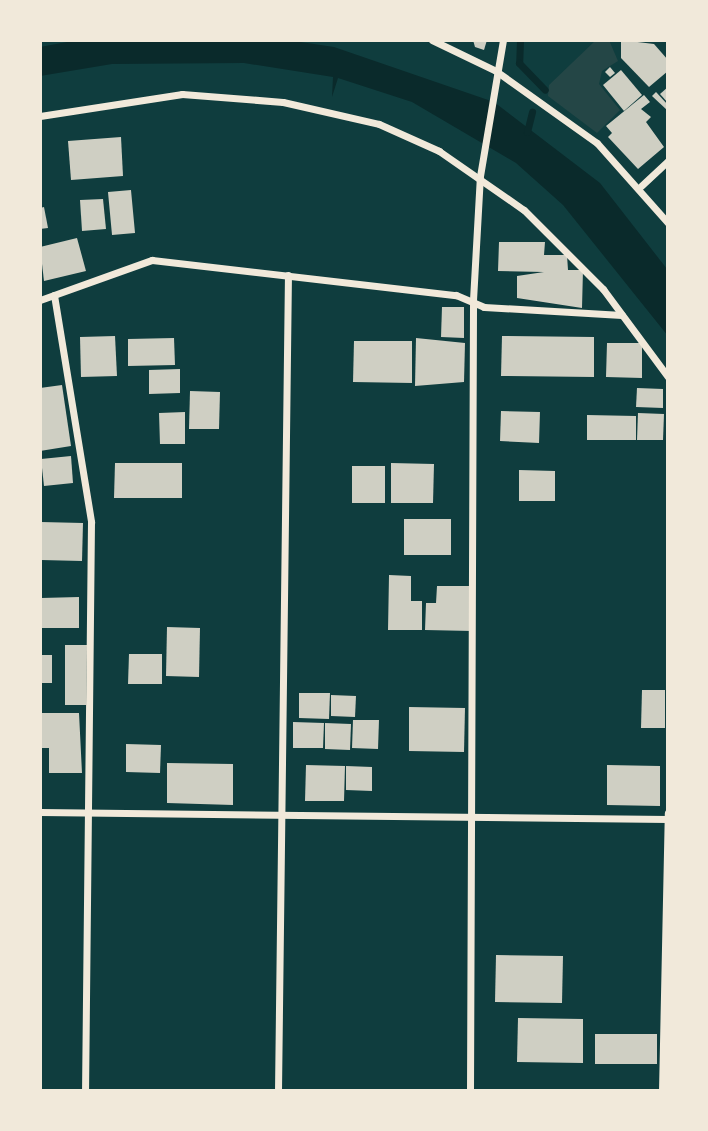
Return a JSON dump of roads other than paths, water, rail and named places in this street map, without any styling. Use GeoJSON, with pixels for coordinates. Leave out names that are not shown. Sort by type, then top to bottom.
{"type":"FeatureCollection","features":[{"type":"Feature","properties":{"kind":"street"},"geometry":{"type":"LineString","coordinates":[[432,40],[496,75],[597,143],[641,186],[668,223]]}},
{"type":"Feature","properties":{"kind":"street"},"geometry":{"type":"LineString","coordinates":[[470,1091],[475,814],[473,300],[481,173],[503,40]]}},
{"type":"Feature","properties":{"kind":"street"},"geometry":{"type":"LineString","coordinates":[[40,116],[147,95],[283,102],[379,124],[481,173],[569,251],[622,315],[668,377]]}},
{"type":"Feature","properties":{"kind":"street"},"geometry":{"type":"LineString","coordinates":[[641,186],[668,161]]}},
{"type":"Feature","properties":{"kind":"street"},"geometry":{"type":"LineString","coordinates":[[40,300],[152,260],[473,300],[484,307],[622,315]]}},
{"type":"Feature","properties":{"kind":"street"},"geometry":{"type":"LineString","coordinates":[[278,1091],[288,275]]}},
{"type":"Feature","properties":{"kind":"street"},"geometry":{"type":"LineString","coordinates":[[54,295],[91,522],[92,811],[85,1091]]}},
{"type":"Feature","properties":{"kind":"street"},"geometry":{"type":"LineString","coordinates":[[40,812],[475,814],[668,819]]}},
{"type":"Feature","properties":{"kind":"street"},"geometry":{"type":"LineString","coordinates":[[662,1091],[668,813]]}},
{"type":"Feature","properties":{"kind":"waterway"},"geometry":{"type":"LineString","coordinates":[[520,40],[519,63],[545,90]]}},
{"type":"Feature","properties":{"kind":"waterway"},"geometry":{"type":"LineString","coordinates":[[527,132],[532,112]]}}]}
